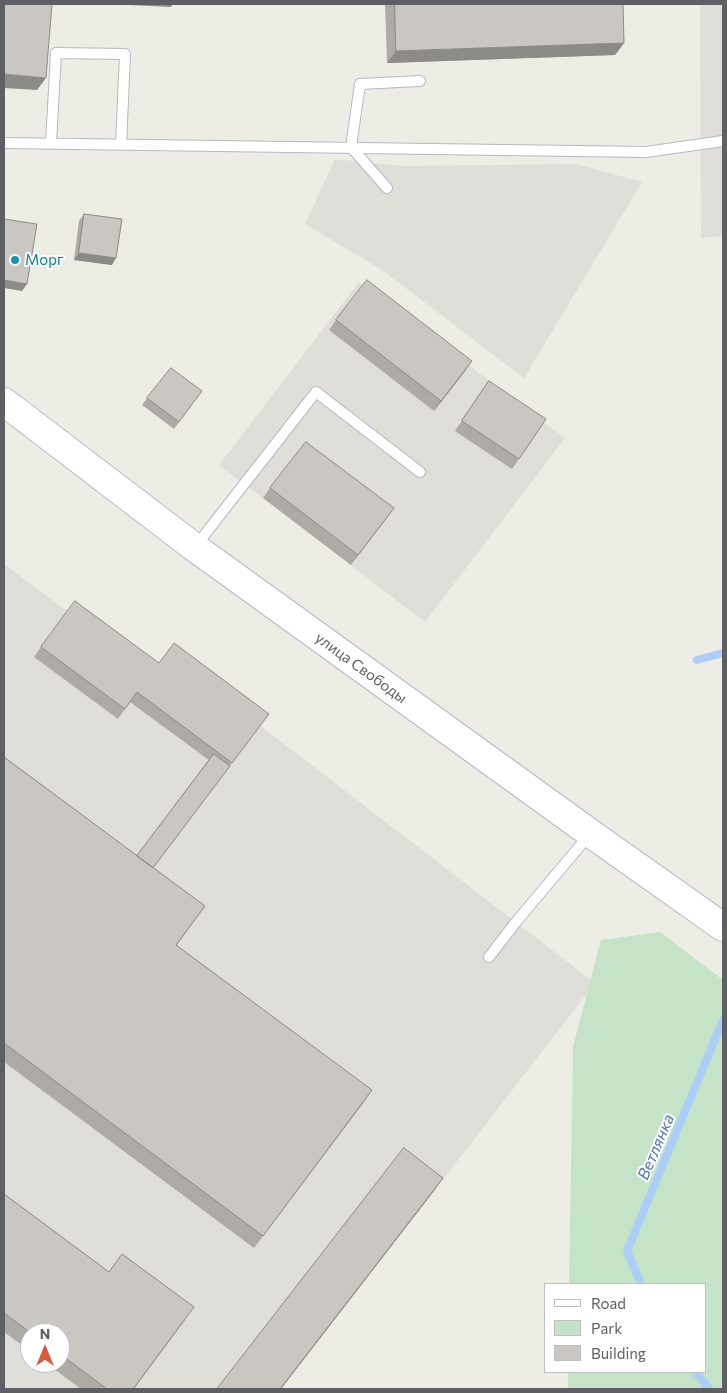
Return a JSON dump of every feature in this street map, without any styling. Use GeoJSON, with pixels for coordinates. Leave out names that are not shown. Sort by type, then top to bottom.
{"type":"FeatureCollection","features":[{"type":"Feature","properties":{"kind":"main road","name":"улица Свободы"},"geometry":{"type":"LineString","coordinates":[[4,402],[194,547],[590,834],[723,927]]}},
{"type":"Feature","properties":{"kind":"lane"},"geometry":{"type":"LineString","coordinates":[[51,143],[56,52],[125,54],[121,145]]}},
{"type":"Feature","properties":{"kind":"lane"},"geometry":{"type":"LineString","coordinates":[[387,188],[351,147],[360,84],[420,81]]}},
{"type":"Feature","properties":{"kind":"lane"},"geometry":{"type":"LineString","coordinates":[[4,143],[646,152],[723,141]]}},
{"type":"Feature","properties":{"kind":"lane"},"geometry":{"type":"LineString","coordinates":[[194,547],[316,392],[420,472]]}},
{"type":"Feature","properties":{"kind":"lane"},"geometry":{"type":"LineString","coordinates":[[489,957],[590,834]]}},
{"type":"Feature","properties":{"kind":"shaded area"},"geometry":{"type":"Polygon","coordinates":[[[700,4],[723,4],[723,236],[701,238],[700,4]]]}},
{"type":"Feature","properties":{"kind":"shaded area"},"geometry":{"type":"Polygon","coordinates":[[[335,159],[402,166],[576,164],[642,182],[524,378],[382,270],[305,224],[335,159]]]}},
{"type":"Feature","properties":{"kind":"shaded area"},"geometry":{"type":"Polygon","coordinates":[[[359,282],[565,438],[425,622],[219,465],[359,282]]]}},
{"type":"Feature","properties":{"kind":"shaded area"},"geometry":{"type":"Polygon","coordinates":[[[4,564],[151,673],[166,653],[595,983],[281,1389],[4,1389],[4,564]]]}},
{"type":"Feature","properties":{"kind":"green space"},"geometry":{"type":"Polygon","coordinates":[[[660,932],[723,980],[723,1389],[568,1389],[568,1373],[707,1373],[707,1283],[569,1283],[573,1047],[601,940],[660,932]]]}},
{"type":"Feature","properties":{"kind":"building"},"geometry":{"type":"Polygon","coordinates":[[[4,4],[52,4],[46,78],[4,74],[4,4]]]}},
{"type":"Feature","properties":{"kind":"building"},"geometry":{"type":"Polygon","coordinates":[[[395,4],[623,4],[624,43],[396,51],[395,4]]]}},
{"type":"Feature","properties":{"kind":"building"},"geometry":{"type":"Polygon","coordinates":[[[84,214],[122,219],[116,258],[79,253],[84,214]]]}},
{"type":"Feature","properties":{"kind":"building","name":"Морг"},"geometry":{"type":"Polygon","coordinates":[[[4,219],[37,224],[27,284],[4,280],[4,219]]]}},
{"type":"Feature","properties":{"kind":"building"},"geometry":{"type":"Polygon","coordinates":[[[367,280],[472,361],[441,401],[336,320],[367,280]]]}},
{"type":"Feature","properties":{"kind":"building"},"geometry":{"type":"Polygon","coordinates":[[[171,368],[202,391],[179,422],[147,398],[171,368]]]}},
{"type":"Feature","properties":{"kind":"building"},"geometry":{"type":"Polygon","coordinates":[[[489,381],[546,419],[519,459],[462,421],[489,381]]]}},
{"type":"Feature","properties":{"kind":"building"},"geometry":{"type":"Polygon","coordinates":[[[306,442],[394,508],[358,555],[270,488],[306,442]]]}},
{"type":"Feature","properties":{"kind":"building"},"geometry":{"type":"Polygon","coordinates":[[[75,601],[159,663],[174,643],[269,714],[232,763],[137,692],[125,709],[41,647],[75,601]]]}},
{"type":"Feature","properties":{"kind":"building"},"geometry":{"type":"Polygon","coordinates":[[[214,754],[230,766],[153,868],[137,856],[214,754]]]}},
{"type":"Feature","properties":{"kind":"building"},"geometry":{"type":"Polygon","coordinates":[[[4,757],[205,906],[176,945],[372,1090],[263,1236],[4,1043],[4,757]]]}},
{"type":"Feature","properties":{"kind":"building"},"geometry":{"type":"Polygon","coordinates":[[[404,1148],[443,1178],[280,1389],[217,1389],[404,1148]]]}},
{"type":"Feature","properties":{"kind":"building"},"geometry":{"type":"Polygon","coordinates":[[[4,1194],[109,1272],[122,1254],[194,1307],[133,1389],[107,1389],[70,1361],[70,1323],[20,1323],[20,1325],[4,1313],[4,1194]]]}},
{"type":"Feature","properties":{"kind":"waterway"},"geometry":{"type":"LineString","coordinates":[[697,660],[723,653]]}},
{"type":"Feature","properties":{"kind":"waterway","name":"Ветлянка"},"geometry":{"type":"LineString","coordinates":[[641,1283],[627,1251],[723,1020]]}},
{"type":"Feature","properties":{"kind":"waterway","name":"Ветлянка"},"geometry":{"type":"LineString","coordinates":[[697,1373],[709,1389]]}},
{"type":"Feature","properties":{"kind":"place","name":"Морг"},"geometry":{"type":"Point","coordinates":[15,260]}}]}
